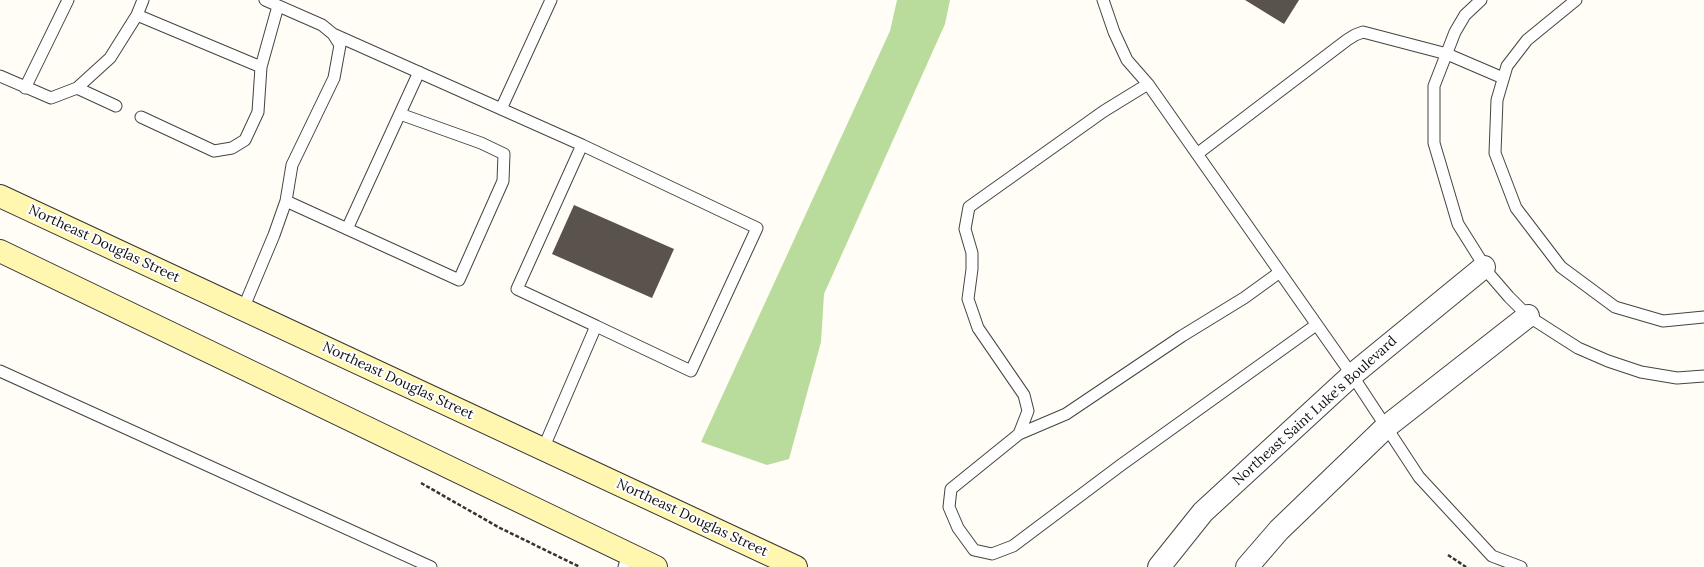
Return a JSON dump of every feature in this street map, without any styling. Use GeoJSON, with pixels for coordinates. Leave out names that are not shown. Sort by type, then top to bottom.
{"type":"FeatureCollection","features":[{"type":"Feature","properties":{"kind":"main road","name":"Northeast Douglas Street"},"geometry":{"type":"LineString","coordinates":[[0,196],[796,567]]}},
{"type":"Feature","properties":{"kind":"main road"},"geometry":{"type":"LineString","coordinates":[[0,251],[626,560],[656,567]]}},
{"type":"Feature","properties":{"kind":"street","name":"Northeast Saint Luke's Boulevard"},"geometry":{"type":"LineString","coordinates":[[1159,567],[1203,512],[1352,375],[1484,267]]}},
{"type":"Feature","properties":{"kind":"street"},"geometry":{"type":"LineString","coordinates":[[1247,567],[1279,530],[1386,427],[1528,316]]}},
{"type":"Feature","properties":{"kind":"lane"},"geometry":{"type":"LineString","coordinates":[[25,88],[68,0]]}},
{"type":"Feature","properties":{"kind":"lane"},"geometry":{"type":"LineString","coordinates":[[0,76],[51,98],[77,88],[110,58],[137,15],[143,0]]}},
{"type":"Feature","properties":{"kind":"lane"},"geometry":{"type":"LineString","coordinates":[[265,0],[322,25],[333,34],[582,145],[757,228],[691,371],[517,289],[582,145]]}},
{"type":"Feature","properties":{"kind":"lane"},"geometry":{"type":"LineString","coordinates":[[501,109],[551,0]]}},
{"type":"Feature","properties":{"kind":"lane"},"geometry":{"type":"LineString","coordinates":[[1103,0],[1114,32],[1127,60],[1148,84],[1352,375],[1419,478],[1492,556],[1520,567]]}},
{"type":"Feature","properties":{"kind":"lane"},"geometry":{"type":"LineString","coordinates":[[1481,0],[1465,15],[1455,32],[1434,86],[1434,142],[1458,224],[1484,267],[1509,298],[1528,316],[1578,348],[1608,361],[1641,372],[1677,378],[1704,376]]}},
{"type":"Feature","properties":{"kind":"lane"},"geometry":{"type":"LineString","coordinates":[[1576,0],[1527,40],[1506,66],[1497,100],[1495,153],[1516,208],[1561,267],[1615,306],[1664,321],[1704,318]]}},
{"type":"Feature","properties":{"kind":"lane"},"geometry":{"type":"LineString","coordinates":[[141,117],[214,151],[232,148],[245,140],[258,112],[261,67],[278,6]]}},
{"type":"Feature","properties":{"kind":"lane"},"geometry":{"type":"LineString","coordinates":[[137,15],[261,67]]}},
{"type":"Feature","properties":{"kind":"lane"},"geometry":{"type":"LineString","coordinates":[[1197,154],[1355,35],[1363,32],[1447,54],[1503,78]]}},
{"type":"Feature","properties":{"kind":"lane"},"geometry":{"type":"LineString","coordinates":[[243,309],[274,236],[286,201],[292,165],[334,78],[340,45],[333,34]]}},
{"type":"Feature","properties":{"kind":"lane"},"geometry":{"type":"LineString","coordinates":[[347,229],[419,72]]}},
{"type":"Feature","properties":{"kind":"lane"},"geometry":{"type":"LineString","coordinates":[[1018,434],[1028,411],[1024,395],[978,328],[968,299],[972,269],[972,253],[965,229],[969,207],[1104,111],[1148,84]]}},
{"type":"Feature","properties":{"kind":"lane"},"geometry":{"type":"LineString","coordinates":[[77,88],[116,106]]}},
{"type":"Feature","properties":{"kind":"lane"},"geometry":{"type":"LineString","coordinates":[[286,201],[460,280],[503,180],[504,154],[481,143],[400,114]]}},
{"type":"Feature","properties":{"kind":"lane"},"geometry":{"type":"LineString","coordinates":[[1280,272],[1244,298],[1182,336],[1066,414],[1018,434],[951,489],[949,507],[958,528],[974,550],[992,554],[1013,546],[1121,465],[1316,325]]}},
{"type":"Feature","properties":{"kind":"lane"},"geometry":{"type":"LineString","coordinates":[[543,449],[596,326]]}},
{"type":"Feature","properties":{"kind":"lane"},"geometry":{"type":"LineString","coordinates":[[0,371],[431,567]]}},
{"type":"Feature","properties":{"kind":"path"},"geometry":{"type":"LineString","coordinates":[[1448,555],[1466,567]]}},
{"type":"Feature","properties":{"kind":"green space"},"geometry":{"type":"Polygon","coordinates":[[[897,0],[950,0],[945,24],[824,294],[821,342],[789,459],[767,465],[701,442],[890,31],[897,0]]]}},
{"type":"Feature","properties":{"kind":"building"},"geometry":{"type":"Polygon","coordinates":[[[1245,0],[1299,0],[1284,24],[1245,0]]]}},
{"type":"Feature","properties":{"kind":"building"},"geometry":{"type":"Polygon","coordinates":[[[574,205],[674,249],[652,298],[552,254],[574,205]]]}}]}
